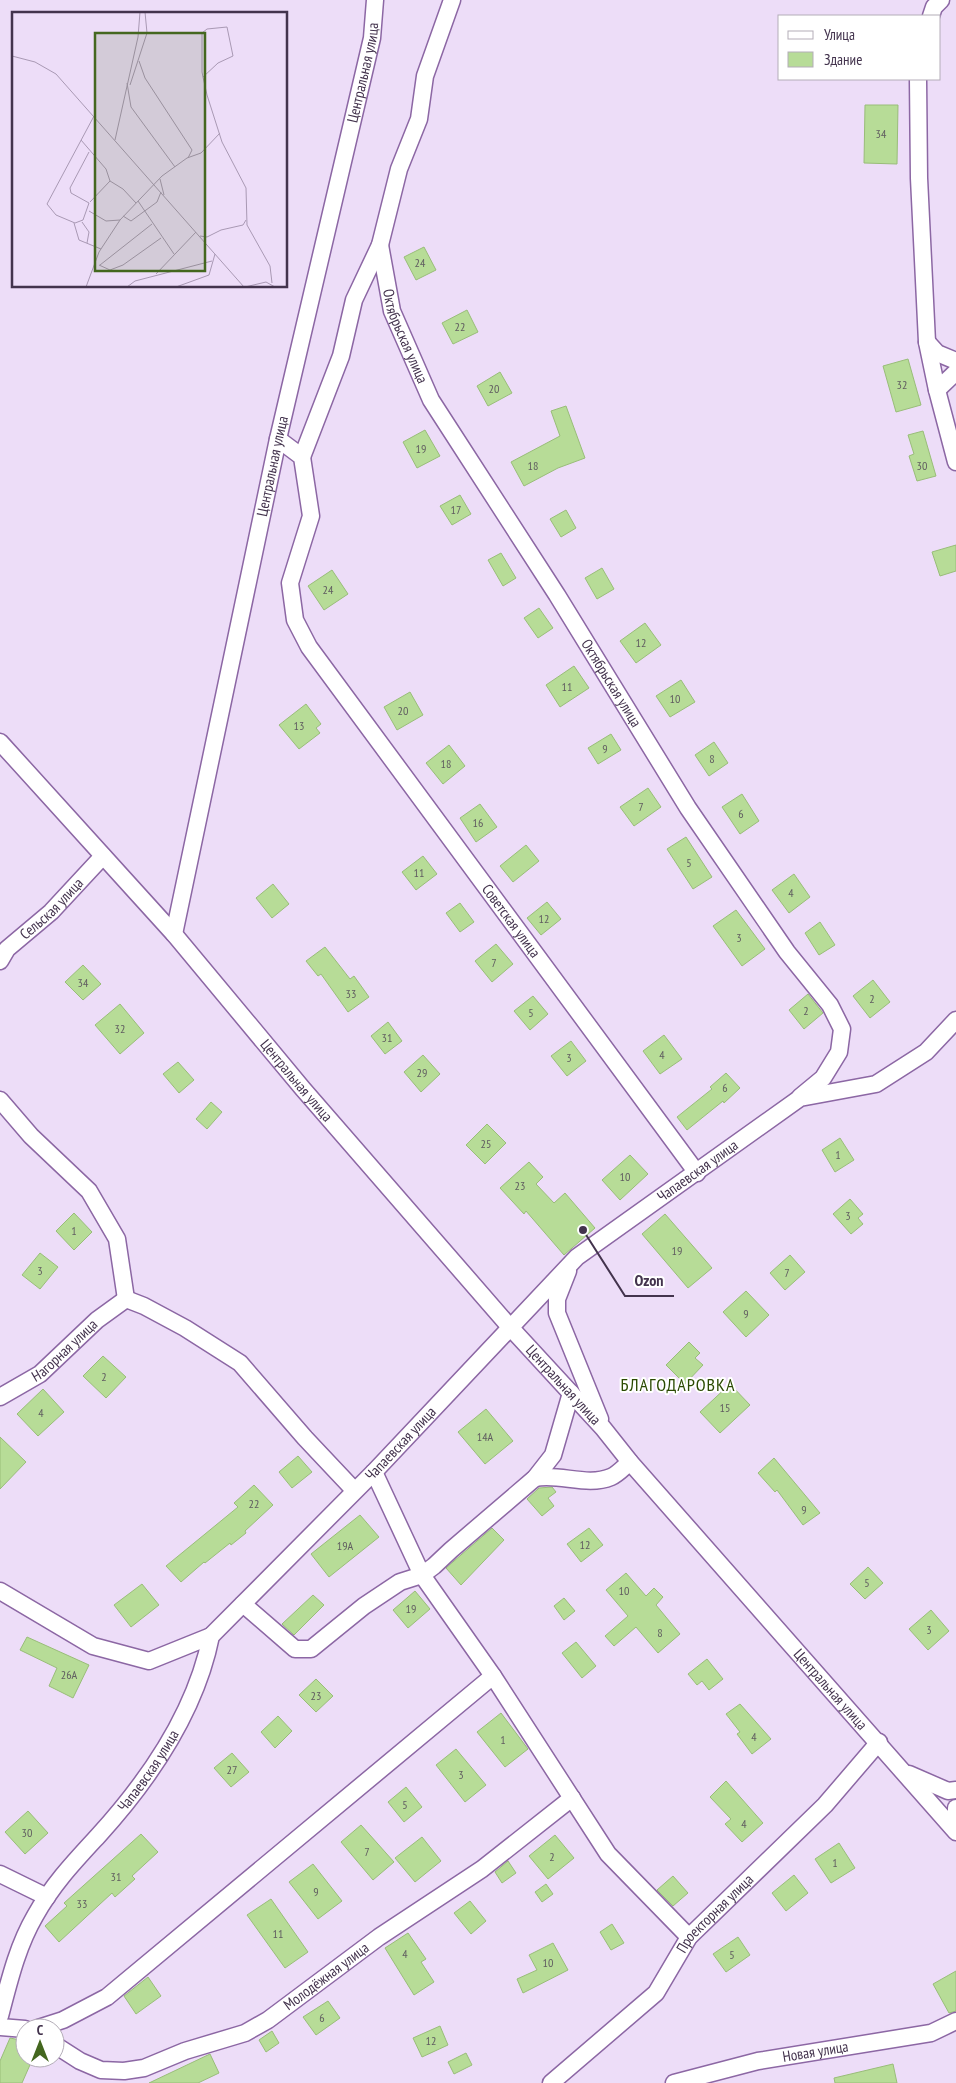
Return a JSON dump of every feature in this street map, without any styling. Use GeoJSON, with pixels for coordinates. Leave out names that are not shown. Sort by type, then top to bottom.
{"type":"FeatureCollection","features":[{"type":"Feature","properties":{"kind":"street","name":"Центральная улица"},"geometry":{"type":"LineString","coordinates":[[174,934],[278,439],[372,38],[375,0]]}},
{"type":"Feature","properties":{"kind":"street"},"geometry":{"type":"LineString","coordinates":[[278,439],[302,457],[341,356],[354,300],[380,245],[399,170],[419,119],[425,76],[452,0]]}},
{"type":"Feature","properties":{"kind":"street"},"geometry":{"type":"LineString","coordinates":[[918,80],[919,178],[927,342],[937,390],[956,462]]}},
{"type":"Feature","properties":{"kind":"street","name":"Октябрьская улица"},"geometry":{"type":"LineString","coordinates":[[380,245],[392,311],[431,400],[557,595],[688,808],[787,952],[830,1005],[842,1029],[839,1052],[822,1078],[800,1098]]}},
{"type":"Feature","properties":{"kind":"street"},"geometry":{"type":"LineString","coordinates":[[927,342],[937,353],[956,362]]}},
{"type":"Feature","properties":{"kind":"street"},"geometry":{"type":"LineString","coordinates":[[937,390],[956,372]]}},
{"type":"Feature","properties":{"kind":"street","name":"Советская улица"},"geometry":{"type":"LineString","coordinates":[[302,457],[311,516],[290,583],[295,620],[309,646],[697,1173]]}},
{"type":"Feature","properties":{"kind":"street","name":"Центральная улица"},"geometry":{"type":"LineString","coordinates":[[0,742],[174,934],[297,1081],[509,1326],[603,1428],[630,1462],[879,1742],[956,1832]]}},
{"type":"Feature","properties":{"kind":"street","name":"Сельская улица"},"geometry":{"type":"LineString","coordinates":[[0,961],[7,949],[51,912],[103,856]]}},
{"type":"Feature","properties":{"kind":"street","name":"Чапаевская улица"},"geometry":{"type":"LineString","coordinates":[[0,2016],[13,1964],[34,1916],[65,1870],[99,1835],[148,1775],[188,1705],[205,1667],[211,1636],[374,1472],[509,1326],[577,1257],[800,1098],[876,1084],[926,1052],[956,1020]]}},
{"type":"Feature","properties":{"kind":"street"},"geometry":{"type":"LineString","coordinates":[[0,1100],[31,1136],[89,1191],[117,1239],[126,1299],[144,1306],[185,1328],[240,1363],[305,1438],[354,1490]]}},
{"type":"Feature","properties":{"kind":"street"},"geometry":{"type":"LineString","coordinates":[[577,1257],[563,1280],[557,1299],[557,1313],[603,1428]]}},
{"type":"Feature","properties":{"kind":"street","name":"Нагорная улица"},"geometry":{"type":"LineString","coordinates":[[0,1398],[40,1374],[97,1320],[126,1299]]}},
{"type":"Feature","properties":{"kind":"street"},"geometry":{"type":"LineString","coordinates":[[243,1604],[295,1649],[311,1649],[364,1606],[400,1582],[422,1575],[535,1478],[553,1455],[571,1392]]}},
{"type":"Feature","properties":{"kind":"street"},"geometry":{"type":"LineString","coordinates":[[535,1478],[547,1476],[574,1480],[597,1480],[612,1477],[630,1462]]}},
{"type":"Feature","properties":{"kind":"street"},"geometry":{"type":"LineString","coordinates":[[374,1472],[422,1575],[493,1676],[608,1854],[690,1937]]}},
{"type":"Feature","properties":{"kind":"street"},"geometry":{"type":"LineString","coordinates":[[0,1591],[93,1646],[148,1661],[211,1636]]}},
{"type":"Feature","properties":{"kind":"street"},"geometry":{"type":"LineString","coordinates":[[65,2019],[107,1997],[493,1676]]}},
{"type":"Feature","properties":{"kind":"street","name":"Проекторная улица"},"geometry":{"type":"LineString","coordinates":[[551,2083],[656,1993],[690,1937],[825,1804],[879,1742]]}},
{"type":"Feature","properties":{"kind":"street"},"geometry":{"type":"LineString","coordinates":[[904,1772],[948,1791],[956,1790]]}},
{"type":"Feature","properties":{"kind":"street","name":"Молодёжная улица"},"geometry":{"type":"LineString","coordinates":[[65,2051],[80,2061],[101,2070],[144,2068],[185,2051],[244,2032],[268,2020],[372,1942],[482,1869],[572,1798]]}},
{"type":"Feature","properties":{"kind":"street"},"geometry":{"type":"LineString","coordinates":[[956,1808],[956,1813]]}},
{"type":"Feature","properties":{"kind":"street"},"geometry":{"type":"LineString","coordinates":[[0,1874],[47,1897]]}},
{"type":"Feature","properties":{"kind":"street","name":"Новая улица"},"geometry":{"type":"LineString","coordinates":[[674,2083],[758,2061],[931,2033],[956,2021]]}},
{"type":"Feature","properties":{"kind":"street"},"geometry":{"type":"LineString","coordinates":[[0,2027],[15,2029]]}},
{"type":"Feature","properties":{"kind":"building"},"geometry":{"type":"Polygon","coordinates":[[[865,105],[898,105],[897,164],[864,163],[865,105]]]}},
{"type":"Feature","properties":{"kind":"building"},"geometry":{"type":"Polygon","coordinates":[[[424,247],[436,270],[416,280],[404,257],[424,247]]]}},
{"type":"Feature","properties":{"kind":"building"},"geometry":{"type":"Polygon","coordinates":[[[467,310],[478,332],[453,344],[442,323],[467,310]]]}},
{"type":"Feature","properties":{"kind":"building"},"geometry":{"type":"Polygon","coordinates":[[[908,359],[921,405],[896,412],[883,366],[908,359]]]}},
{"type":"Feature","properties":{"kind":"building"},"geometry":{"type":"Polygon","coordinates":[[[500,372],[512,393],[488,406],[477,386],[500,372]]]}},
{"type":"Feature","properties":{"kind":"building"},"geometry":{"type":"Polygon","coordinates":[[[566,406],[585,458],[558,468],[524,486],[511,462],[560,436],[551,411],[566,406]]]}},
{"type":"Feature","properties":{"kind":"building"},"geometry":{"type":"Polygon","coordinates":[[[425,430],[440,456],[417,468],[403,442],[425,430]]]}},
{"type":"Feature","properties":{"kind":"building"},"geometry":{"type":"Polygon","coordinates":[[[923,431],[936,476],[917,481],[909,456],[914,454],[908,435],[923,431]]]}},
{"type":"Feature","properties":{"kind":"building"},"geometry":{"type":"Polygon","coordinates":[[[460,495],[471,514],[452,525],[440,506],[460,495]]]}},
{"type":"Feature","properties":{"kind":"building"},"geometry":{"type":"Polygon","coordinates":[[[566,510],[576,528],[561,537],[550,519],[566,510]]]}},
{"type":"Feature","properties":{"kind":"building"},"geometry":{"type":"Polygon","coordinates":[[[956,545],[956,571],[940,576],[932,552],[956,545]]]}},
{"type":"Feature","properties":{"kind":"building"},"geometry":{"type":"Polygon","coordinates":[[[501,553],[516,578],[503,586],[488,560],[501,553]]]}},
{"type":"Feature","properties":{"kind":"building"},"geometry":{"type":"Polygon","coordinates":[[[602,568],[614,589],[597,599],[585,578],[602,568]]]}},
{"type":"Feature","properties":{"kind":"building"},"geometry":{"type":"Polygon","coordinates":[[[332,570],[348,594],[324,610],[308,586],[332,570]]]}},
{"type":"Feature","properties":{"kind":"building"},"geometry":{"type":"Polygon","coordinates":[[[539,608],[553,628],[538,638],[524,618],[539,608]]]}},
{"type":"Feature","properties":{"kind":"building"},"geometry":{"type":"Polygon","coordinates":[[[645,623],[661,645],[636,663],[620,641],[645,623]]]}},
{"type":"Feature","properties":{"kind":"building"},"geometry":{"type":"Polygon","coordinates":[[[574,666],[589,688],[560,707],[546,685],[574,666]]]}},
{"type":"Feature","properties":{"kind":"building"},"geometry":{"type":"Polygon","coordinates":[[[681,680],[695,702],[670,717],[656,696],[681,680]]]}},
{"type":"Feature","properties":{"kind":"building"},"geometry":{"type":"Polygon","coordinates":[[[410,692],[423,715],[397,730],[384,707],[410,692]]]}},
{"type":"Feature","properties":{"kind":"building"},"geometry":{"type":"Polygon","coordinates":[[[306,704],[321,724],[316,728],[320,733],[299,749],[279,725],[306,704]]]}},
{"type":"Feature","properties":{"kind":"building"},"geometry":{"type":"Polygon","coordinates":[[[611,734],[621,750],[598,764],[588,748],[611,734]]]}},
{"type":"Feature","properties":{"kind":"building"},"geometry":{"type":"Polygon","coordinates":[[[714,742],[728,763],[709,776],[695,755],[714,742]]]}},
{"type":"Feature","properties":{"kind":"building"},"geometry":{"type":"Polygon","coordinates":[[[449,745],[465,766],[443,784],[426,763],[449,745]]]}},
{"type":"Feature","properties":{"kind":"building"},"geometry":{"type":"Polygon","coordinates":[[[648,788],[661,807],[634,826],[620,807],[648,788]]]}},
{"type":"Feature","properties":{"kind":"building"},"geometry":{"type":"Polygon","coordinates":[[[742,794],[759,821],[740,834],[722,807],[742,794]]]}},
{"type":"Feature","properties":{"kind":"building"},"geometry":{"type":"Polygon","coordinates":[[[480,804],[497,827],[476,842],[460,818],[480,804]]]}},
{"type":"Feature","properties":{"kind":"building"},"geometry":{"type":"Polygon","coordinates":[[[686,837],[712,877],[693,889],[667,849],[686,837]]]}},
{"type":"Feature","properties":{"kind":"building"},"geometry":{"type":"Polygon","coordinates":[[[526,845],[539,861],[513,882],[500,866],[526,845]]]}},
{"type":"Feature","properties":{"kind":"building"},"geometry":{"type":"Polygon","coordinates":[[[423,856],[437,874],[416,890],[402,872],[423,856]]]}},
{"type":"Feature","properties":{"kind":"building"},"geometry":{"type":"Polygon","coordinates":[[[794,874],[810,897],[789,913],[772,890],[794,874]]]}},
{"type":"Feature","properties":{"kind":"building"},"geometry":{"type":"Polygon","coordinates":[[[273,884],[289,904],[272,918],[256,898],[273,884]]]}},
{"type":"Feature","properties":{"kind":"building"},"geometry":{"type":"Polygon","coordinates":[[[547,902],[561,919],[541,935],[527,918],[547,902]]]}},
{"type":"Feature","properties":{"kind":"building"},"geometry":{"type":"Polygon","coordinates":[[[460,903],[474,922],[460,932],[446,913],[460,903]]]}},
{"type":"Feature","properties":{"kind":"building"},"geometry":{"type":"Polygon","coordinates":[[[736,910],[765,949],[742,966],[713,926],[736,910]]]}},
{"type":"Feature","properties":{"kind":"building"},"geometry":{"type":"Polygon","coordinates":[[[820,922],[835,945],[819,955],[805,933],[820,922]]]}},
{"type":"Feature","properties":{"kind":"building"},"geometry":{"type":"Polygon","coordinates":[[[496,944],[513,964],[492,982],[475,961],[496,944]]]}},
{"type":"Feature","properties":{"kind":"building"},"geometry":{"type":"Polygon","coordinates":[[[325,947],[350,979],[354,976],[369,997],[348,1012],[321,974],[318,976],[306,961],[325,947]]]}},
{"type":"Feature","properties":{"kind":"building"},"geometry":{"type":"Polygon","coordinates":[[[83,965],[101,984],[83,1000],[65,982],[83,965]]]}},
{"type":"Feature","properties":{"kind":"building"},"geometry":{"type":"Polygon","coordinates":[[[873,980],[890,1002],[870,1018],[853,996],[873,980]]]}},
{"type":"Feature","properties":{"kind":"building"},"geometry":{"type":"Polygon","coordinates":[[[808,994],[823,1013],[804,1029],[789,1010],[808,994]]]}},
{"type":"Feature","properties":{"kind":"building"},"geometry":{"type":"Polygon","coordinates":[[[533,996],[548,1014],[530,1030],[514,1011],[533,996]]]}},
{"type":"Feature","properties":{"kind":"building"},"geometry":{"type":"Polygon","coordinates":[[[120,1004],[144,1033],[120,1054],[95,1025],[120,1004]]]}},
{"type":"Feature","properties":{"kind":"building"},"geometry":{"type":"Polygon","coordinates":[[[388,1022],[402,1041],[385,1054],[371,1036],[388,1022]]]}},
{"type":"Feature","properties":{"kind":"building"},"geometry":{"type":"Polygon","coordinates":[[[664,1035],[682,1059],[660,1074],[643,1051],[664,1035]]]}},
{"type":"Feature","properties":{"kind":"building"},"geometry":{"type":"Polygon","coordinates":[[[571,1041],[586,1061],[567,1076],[551,1056],[571,1041]]]}},
{"type":"Feature","properties":{"kind":"building"},"geometry":{"type":"Polygon","coordinates":[[[423,1055],[440,1074],[421,1092],[404,1072],[423,1055]]]}},
{"type":"Feature","properties":{"kind":"building"},"geometry":{"type":"Polygon","coordinates":[[[178,1062],[194,1080],[179,1093],[163,1074],[178,1062]]]}},
{"type":"Feature","properties":{"kind":"building"},"geometry":{"type":"Polygon","coordinates":[[[726,1073],[740,1088],[724,1103],[723,1101],[687,1130],[677,1117],[712,1089],[710,1087],[726,1073]]]}},
{"type":"Feature","properties":{"kind":"building"},"geometry":{"type":"Polygon","coordinates":[[[211,1102],[222,1112],[207,1129],[196,1119],[211,1102]]]}},
{"type":"Feature","properties":{"kind":"building"},"geometry":{"type":"Polygon","coordinates":[[[487,1124],[506,1143],[485,1164],[466,1145],[487,1124]]]}},
{"type":"Feature","properties":{"kind":"building"},"geometry":{"type":"Polygon","coordinates":[[[840,1138],[854,1160],[835,1172],[822,1150],[840,1138]]]}},
{"type":"Feature","properties":{"kind":"building"},"geometry":{"type":"Polygon","coordinates":[[[630,1155],[648,1174],[620,1200],[602,1180],[630,1155]]]}},
{"type":"Feature","properties":{"kind":"building"},"geometry":{"type":"Polygon","coordinates":[[[529,1162],[543,1177],[536,1184],[554,1203],[565,1193],[595,1228],[564,1255],[526,1211],[524,1214],[500,1188],[529,1162]]]}},
{"type":"Feature","properties":{"kind":"building"},"geometry":{"type":"Polygon","coordinates":[[[850,1199],[863,1214],[858,1218],[863,1224],[851,1234],[833,1214],[850,1199]]]}},
{"type":"Feature","properties":{"kind":"building"},"geometry":{"type":"Polygon","coordinates":[[[74,1213],[92,1232],[74,1250],[56,1231],[74,1213]]]}},
{"type":"Feature","properties":{"kind":"building"},"geometry":{"type":"Polygon","coordinates":[[[665,1214],[712,1268],[688,1288],[642,1234],[665,1214]]]}},
{"type":"Feature","properties":{"kind":"building"},"geometry":{"type":"Polygon","coordinates":[[[40,1253],[58,1267],[40,1289],[22,1275],[40,1253]]]}},
{"type":"Feature","properties":{"kind":"building"},"geometry":{"type":"Polygon","coordinates":[[[790,1255],[805,1272],[785,1290],[770,1273],[790,1255]]]}},
{"type":"Feature","properties":{"kind":"building"},"geometry":{"type":"Polygon","coordinates":[[[746,1291],[769,1315],[746,1337],[723,1312],[746,1291]]]}},
{"type":"Feature","properties":{"kind":"building"},"geometry":{"type":"Polygon","coordinates":[[[689,1342],[700,1353],[695,1358],[703,1365],[685,1384],[666,1365],[689,1342]]]}},
{"type":"Feature","properties":{"kind":"building"},"geometry":{"type":"Polygon","coordinates":[[[103,1356],[126,1377],[106,1398],[83,1376],[103,1356]]]}},
{"type":"Feature","properties":{"kind":"building"},"geometry":{"type":"Polygon","coordinates":[[[730,1384],[750,1405],[720,1433],[700,1412],[730,1384]]]}},
{"type":"Feature","properties":{"kind":"building"},"geometry":{"type":"Polygon","coordinates":[[[43,1389],[64,1412],[38,1436],[17,1414],[43,1389]]]}},
{"type":"Feature","properties":{"kind":"building"},"geometry":{"type":"Polygon","coordinates":[[[486,1409],[513,1441],[485,1464],[458,1432],[486,1409]]]}},
{"type":"Feature","properties":{"kind":"building"},"geometry":{"type":"Polygon","coordinates":[[[0,1437],[26,1462],[0,1489],[0,1437]]]}},
{"type":"Feature","properties":{"kind":"building"},"geometry":{"type":"Polygon","coordinates":[[[298,1456],[312,1472],[292,1488],[279,1472],[298,1456]]]}},
{"type":"Feature","properties":{"kind":"building"},"geometry":{"type":"Polygon","coordinates":[[[774,1458],[820,1513],[803,1525],[777,1490],[775,1492],[758,1473],[774,1458]]]}},
{"type":"Feature","properties":{"kind":"building"},"geometry":{"type":"Polygon","coordinates":[[[254,1485],[273,1505],[245,1531],[246,1533],[204,1562],[181,1582],[166,1566],[238,1507],[234,1503],[254,1485]]]}},
{"type":"Feature","properties":{"kind":"building"},"geometry":{"type":"Polygon","coordinates":[[[552,1487],[556,1492],[548,1498],[554,1506],[542,1516],[527,1499],[539,1488],[552,1487]]]}},
{"type":"Feature","properties":{"kind":"building"},"geometry":{"type":"Polygon","coordinates":[[[360,1515],[379,1537],[329,1577],[311,1554],[360,1515]]]}},
{"type":"Feature","properties":{"kind":"building"},"geometry":{"type":"Polygon","coordinates":[[[492,1528],[504,1540],[461,1585],[446,1568],[492,1528]]]}},
{"type":"Feature","properties":{"kind":"building"},"geometry":{"type":"Polygon","coordinates":[[[589,1528],[603,1545],[581,1562],[567,1544],[589,1528]]]}},
{"type":"Feature","properties":{"kind":"building"},"geometry":{"type":"Polygon","coordinates":[[[868,1567],[883,1583],[865,1599],[850,1584],[868,1567]]]}},
{"type":"Feature","properties":{"kind":"building"},"geometry":{"type":"Polygon","coordinates":[[[626,1573],[646,1596],[654,1588],[663,1597],[656,1605],[680,1634],[658,1653],[636,1627],[614,1646],[605,1636],[628,1616],[606,1590],[626,1573]]]}},
{"type":"Feature","properties":{"kind":"building"},"geometry":{"type":"Polygon","coordinates":[[[142,1584],[159,1605],[131,1627],[114,1605],[142,1584]]]}},
{"type":"Feature","properties":{"kind":"building"},"geometry":{"type":"Polygon","coordinates":[[[415,1591],[430,1609],[408,1628],[393,1610],[415,1591]]]}},
{"type":"Feature","properties":{"kind":"building"},"geometry":{"type":"Polygon","coordinates":[[[313,1595],[324,1605],[294,1635],[282,1624],[313,1595]]]}},
{"type":"Feature","properties":{"kind":"building"},"geometry":{"type":"Polygon","coordinates":[[[564,1598],[575,1611],[564,1620],[554,1606],[564,1598]]]}},
{"type":"Feature","properties":{"kind":"building"},"geometry":{"type":"Polygon","coordinates":[[[931,1610],[949,1631],[928,1650],[909,1629],[931,1610]]]}},
{"type":"Feature","properties":{"kind":"building"},"geometry":{"type":"Polygon","coordinates":[[[27,1637],[89,1665],[73,1698],[49,1686],[57,1668],[20,1650],[27,1637]]]}},
{"type":"Feature","properties":{"kind":"building"},"geometry":{"type":"Polygon","coordinates":[[[576,1642],[596,1666],[582,1678],[562,1653],[576,1642]]]}},
{"type":"Feature","properties":{"kind":"building"},"geometry":{"type":"Polygon","coordinates":[[[707,1659],[723,1679],[709,1690],[702,1681],[697,1685],[688,1674],[707,1659]]]}},
{"type":"Feature","properties":{"kind":"building"},"geometry":{"type":"Polygon","coordinates":[[[316,1679],[333,1696],[316,1712],[299,1695],[316,1679]]]}},
{"type":"Feature","properties":{"kind":"building"},"geometry":{"type":"Polygon","coordinates":[[[740,1704],[771,1739],[752,1754],[737,1734],[740,1732],[726,1714],[740,1704]]]}},
{"type":"Feature","properties":{"kind":"building"},"geometry":{"type":"Polygon","coordinates":[[[501,1713],[528,1749],[505,1767],[477,1732],[501,1713]]]}},
{"type":"Feature","properties":{"kind":"building"},"geometry":{"type":"Polygon","coordinates":[[[278,1716],[292,1731],[275,1748],[261,1732],[278,1716]]]}},
{"type":"Feature","properties":{"kind":"building"},"geometry":{"type":"Polygon","coordinates":[[[456,1749],[486,1785],[465,1802],[436,1765],[456,1749]]]}},
{"type":"Feature","properties":{"kind":"building"},"geometry":{"type":"Polygon","coordinates":[[[232,1753],[249,1772],[231,1787],[214,1768],[232,1753]]]}},
{"type":"Feature","properties":{"kind":"building"},"geometry":{"type":"Polygon","coordinates":[[[726,1781],[763,1823],[742,1842],[725,1824],[731,1819],[710,1797],[726,1781]]]}},
{"type":"Feature","properties":{"kind":"building"},"geometry":{"type":"Polygon","coordinates":[[[406,1787],[422,1807],[404,1822],[388,1802],[406,1787]]]}},
{"type":"Feature","properties":{"kind":"building"},"geometry":{"type":"Polygon","coordinates":[[[28,1811],[48,1833],[25,1854],[5,1832],[28,1811]]]}},
{"type":"Feature","properties":{"kind":"building"},"geometry":{"type":"Polygon","coordinates":[[[361,1825],[394,1862],[373,1880],[341,1842],[361,1825]]]}},
{"type":"Feature","properties":{"kind":"building"},"geometry":{"type":"Polygon","coordinates":[[[141,1834],[158,1852],[132,1876],[135,1879],[115,1897],[112,1893],[59,1942],[45,1926],[67,1906],[64,1903],[141,1834]]]}},
{"type":"Feature","properties":{"kind":"building"},"geometry":{"type":"Polygon","coordinates":[[[555,1835],[574,1858],[548,1879],[529,1856],[555,1835]]]}},
{"type":"Feature","properties":{"kind":"building"},"geometry":{"type":"Polygon","coordinates":[[[422,1837],[441,1861],[415,1882],[395,1858],[422,1837]]]}},
{"type":"Feature","properties":{"kind":"building"},"geometry":{"type":"Polygon","coordinates":[[[839,1843],[855,1868],[831,1883],[815,1859],[839,1843]]]}},
{"type":"Feature","properties":{"kind":"building"},"geometry":{"type":"Polygon","coordinates":[[[508,1861],[516,1873],[502,1883],[495,1872],[508,1861]]]}},
{"type":"Feature","properties":{"kind":"building"},"geometry":{"type":"Polygon","coordinates":[[[313,1864],[342,1901],[318,1919],[289,1882],[313,1864]]]}},
{"type":"Feature","properties":{"kind":"building"},"geometry":{"type":"Polygon","coordinates":[[[794,1875],[808,1893],[786,1911],[772,1893],[794,1875]]]}},
{"type":"Feature","properties":{"kind":"building"},"geometry":{"type":"Polygon","coordinates":[[[673,1876],[688,1893],[673,1906],[657,1890],[673,1876]]]}},
{"type":"Feature","properties":{"kind":"building"},"geometry":{"type":"Polygon","coordinates":[[[546,1884],[553,1894],[542,1902],[535,1892],[546,1884]]]}},
{"type":"Feature","properties":{"kind":"building"},"geometry":{"type":"Polygon","coordinates":[[[271,1899],[308,1952],[285,1968],[247,1915],[271,1899]]]}},
{"type":"Feature","properties":{"kind":"building"},"geometry":{"type":"Polygon","coordinates":[[[470,1901],[486,1921],[471,1934],[454,1913],[470,1901]]]}},
{"type":"Feature","properties":{"kind":"building"},"geometry":{"type":"Polygon","coordinates":[[[612,1924],[624,1943],[611,1950],[600,1932],[612,1924]]]}},
{"type":"Feature","properties":{"kind":"building"},"geometry":{"type":"Polygon","coordinates":[[[408,1933],[426,1959],[421,1962],[434,1982],[414,1995],[385,1948],[408,1933]]]}},
{"type":"Feature","properties":{"kind":"building"},"geometry":{"type":"Polygon","coordinates":[[[738,1937],[750,1955],[726,1972],[713,1954],[738,1937]]]}},
{"type":"Feature","properties":{"kind":"building"},"geometry":{"type":"Polygon","coordinates":[[[553,1943],[568,1970],[523,1993],[517,1979],[537,1970],[529,1955],[553,1943]]]}},
{"type":"Feature","properties":{"kind":"building"},"geometry":{"type":"Polygon","coordinates":[[[956,1971],[956,2011],[949,2013],[933,1984],[956,1971]]]}},
{"type":"Feature","properties":{"kind":"building"},"geometry":{"type":"Polygon","coordinates":[[[148,1977],[161,1996],[136,2014],[124,1996],[148,1977]]]}},
{"type":"Feature","properties":{"kind":"building"},"geometry":{"type":"Polygon","coordinates":[[[328,2001],[340,2018],[316,2035],[303,2017],[328,2001]]]}},
{"type":"Feature","properties":{"kind":"building"},"geometry":{"type":"Polygon","coordinates":[[[440,2026],[448,2045],[422,2057],[413,2038],[440,2026]]]}},
{"type":"Feature","properties":{"kind":"building"},"geometry":{"type":"Polygon","coordinates":[[[272,2031],[279,2043],[266,2052],[259,2040],[272,2031]]]}},
{"type":"Feature","properties":{"kind":"building"},"geometry":{"type":"Polygon","coordinates":[[[10,2038],[15,2039],[15,2068],[29,2068],[22,2083],[0,2083],[0,2061],[10,2038]]]}},
{"type":"Feature","properties":{"kind":"building"},"geometry":{"type":"Polygon","coordinates":[[[466,2053],[472,2065],[454,2074],[448,2062],[466,2053]]]}},
{"type":"Feature","properties":{"kind":"building"},"geometry":{"type":"Polygon","coordinates":[[[210,2054],[219,2073],[198,2083],[149,2083],[210,2054]]]}},
{"type":"Feature","properties":{"kind":"building"},"geometry":{"type":"Polygon","coordinates":[[[893,2064],[897,2083],[835,2083],[834,2078],[893,2064]]]}},
{"type":"Feature","properties":{"kind":"place","name":"Ozon"},"geometry":{"type":"Point","coordinates":[583,1230]}},
{"type":"Feature","properties":{"kind":"district","name":"БЛАГОДАРОВКА"},"geometry":{"type":"Point","coordinates":[678,1385]}}]}
